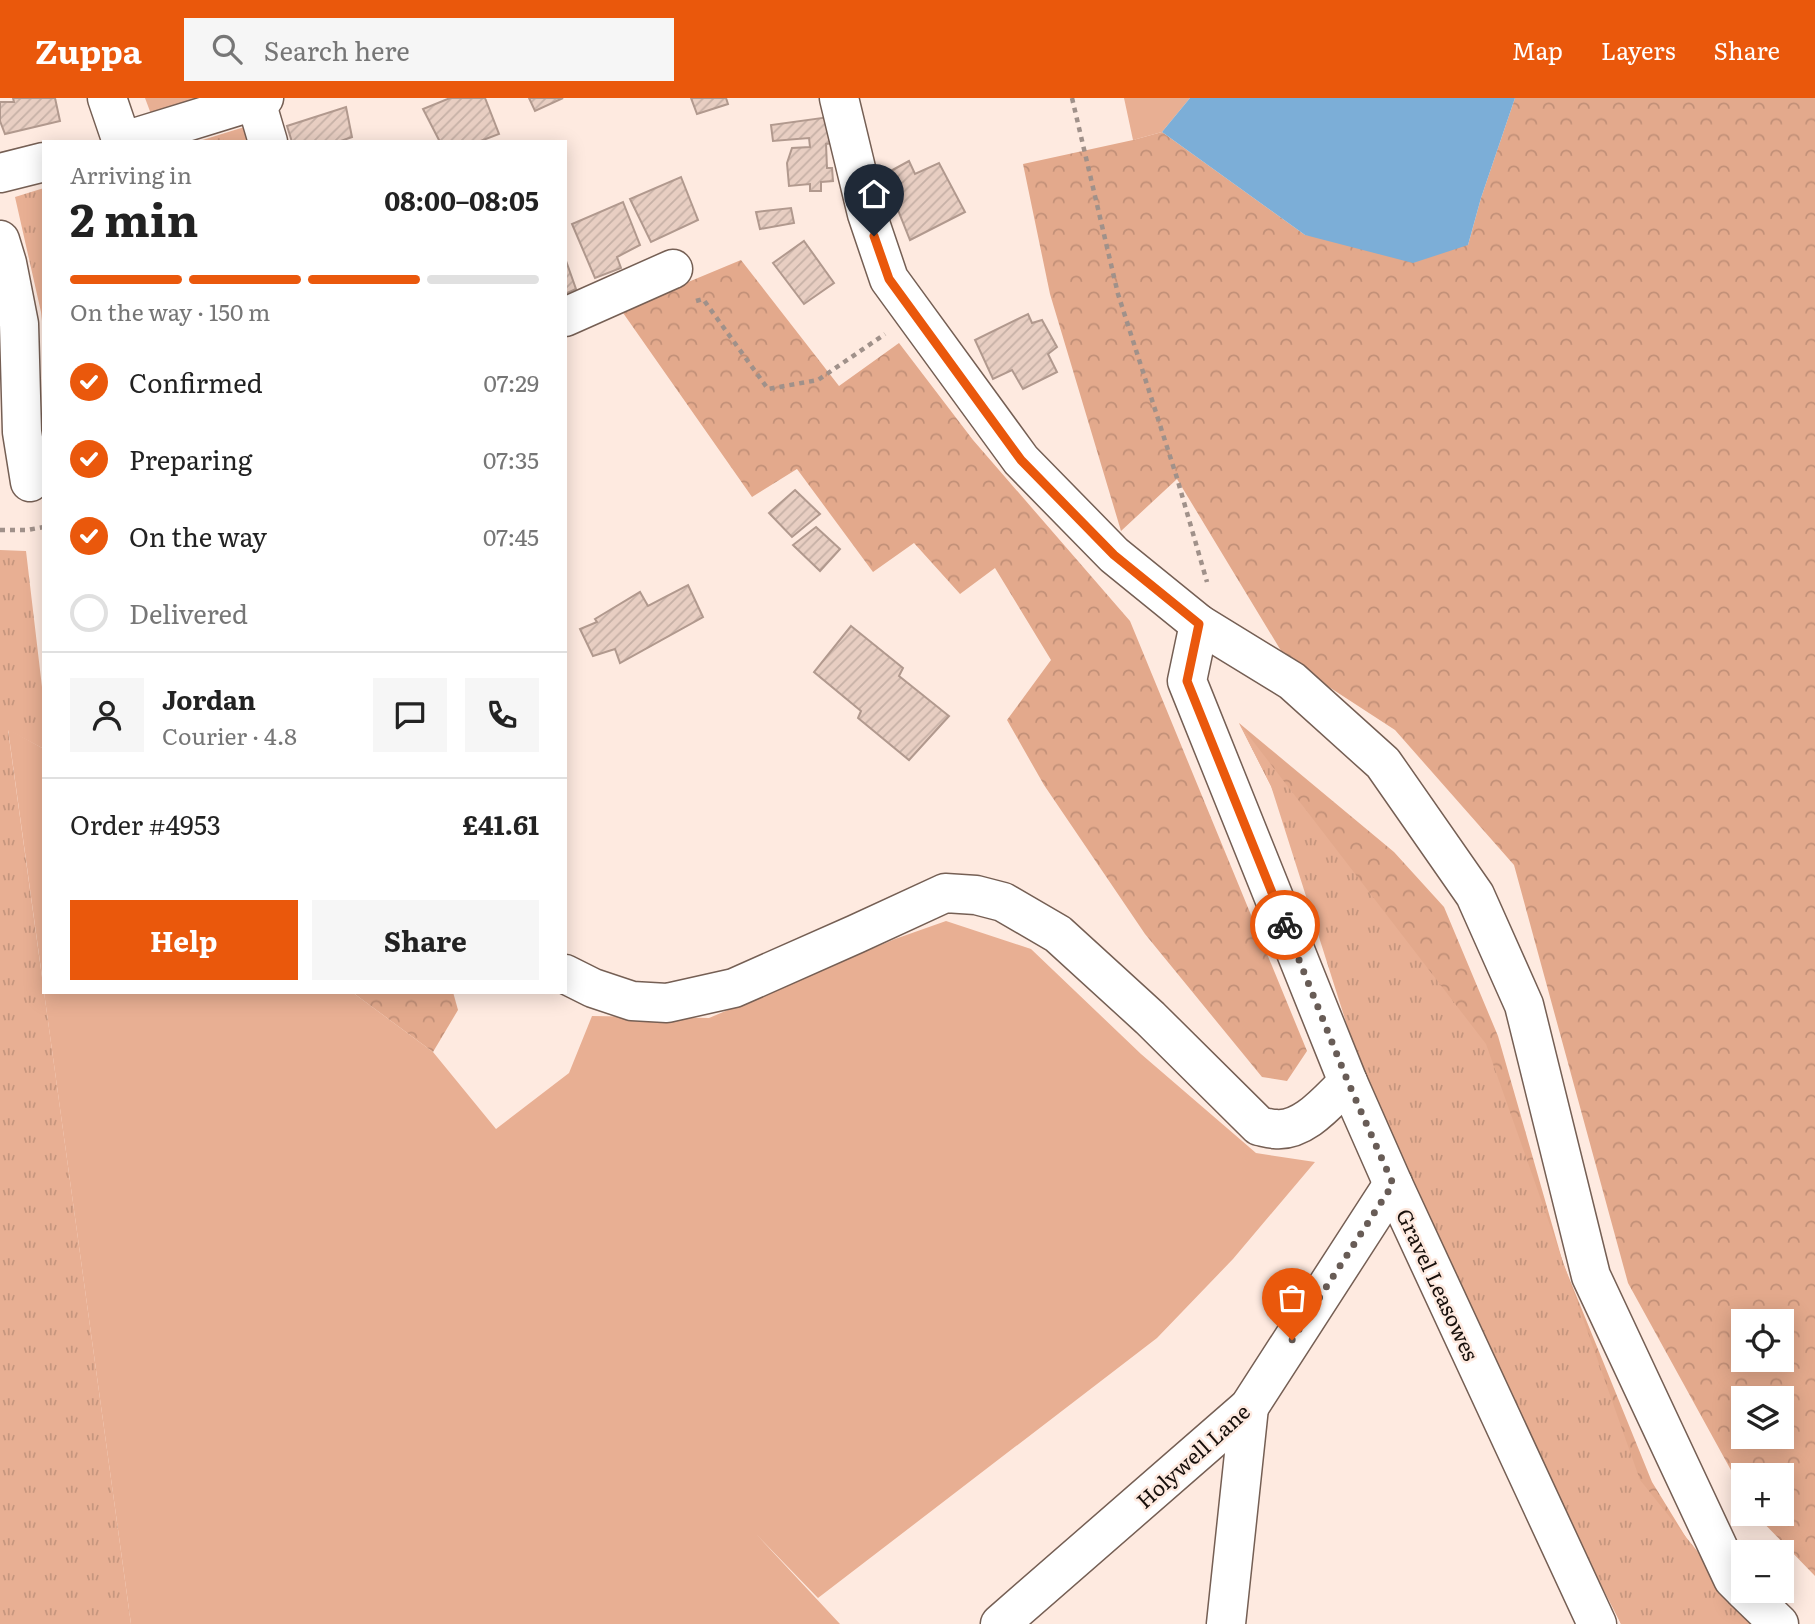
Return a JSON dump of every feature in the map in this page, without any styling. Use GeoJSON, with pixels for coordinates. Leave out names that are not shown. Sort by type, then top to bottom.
{"type":"FeatureCollection","features":[{"type":"Feature","properties":{"kind":"street"},"geometry":{"type":"LineString","coordinates":[[107,98],[121,140]]}},
{"type":"Feature","properties":{"kind":"street"},"geometry":{"type":"LineString","coordinates":[[839,98],[867,214],[889,279],[1021,460],[1114,555],[1199,624],[1292,681],[1383,763],[1475,895],[1524,1005],[1591,1276],[1731,1575]]}},
{"type":"Feature","properties":{"kind":"street"},"geometry":{"type":"LineString","coordinates":[[128,140],[259,99],[268,140]]}},
{"type":"Feature","properties":{"kind":"street"},"geometry":{"type":"LineString","coordinates":[[0,173],[42,162]]}},
{"type":"Feature","properties":{"kind":"street"},"geometry":{"type":"LineString","coordinates":[[0,240],[19,324],[25,482]]}},
{"type":"Feature","properties":{"kind":"street"},"geometry":{"type":"LineString","coordinates":[[567,316],[673,269]]}},
{"type":"Feature","properties":{"kind":"street","name":"Gravel Leasowes"},"geometry":{"type":"LineString","coordinates":[[1199,624],[1187,681],[1348,1082],[1597,1624]]}},
{"type":"Feature","properties":{"kind":"street"},"geometry":{"type":"LineString","coordinates":[[567,975],[593,988],[632,1001],[667,1003],[734,988],[945,893],[976,895],[1003,902],[1058,934],[1150,1018],[1259,1126],[1277,1130],[1294,1126],[1308,1119],[1348,1082]]}},
{"type":"Feature","properties":{"kind":"street","name":"Holywell Lane"},"geometry":{"type":"LineString","coordinates":[[1000,1624],[1249,1407],[1393,1184]]}},
{"type":"Feature","properties":{"kind":"street"},"geometry":{"type":"LineString","coordinates":[[1226,1624],[1249,1407]]}},
{"type":"Feature","properties":{"kind":"street"},"geometry":{"type":"LineString","coordinates":[[1757,1603],[1779,1624]]}},
{"type":"Feature","properties":{"kind":"path"},"geometry":{"type":"LineString","coordinates":[[1072,98],[1118,294],[1207,580],[1199,624]]}},
{"type":"Feature","properties":{"kind":"path"},"geometry":{"type":"LineString","coordinates":[[690,303],[703,299],[768,388],[818,380],[915,313]]}},
{"type":"Feature","properties":{"kind":"path"},"geometry":{"type":"LineString","coordinates":[[0,530],[42,527]]}},
{"type":"Feature","properties":{"kind":"green space"},"geometry":{"type":"Polygon","coordinates":[[[145,98],[200,98],[151,114],[145,98]]]}},
{"type":"Feature","properties":{"kind":"green space"},"geometry":{"type":"Polygon","coordinates":[[[1124,98],[1190,98],[1162,132],[1133,140],[1124,98]]]}},
{"type":"Feature","properties":{"kind":"green space"},"geometry":{"type":"Polygon","coordinates":[[[1515,98],[1815,98],[1815,1576],[1794,1554],[1794,1540],[1780,1540],[1767,1526],[1794,1526],[1794,1463],[1731,1463],[1731,1470],[1628,1283],[1514,865],[1395,730],[1286,659],[1177,479],[1121,531],[1050,294],[1023,164],[1162,132],[1305,235],[1468,245],[1515,98]]]}},
{"type":"Feature","properties":{"kind":"green space"},"geometry":{"type":"Polygon","coordinates":[[[254,124],[258,140],[202,140],[254,124]]]}},
{"type":"Feature","properties":{"kind":"green space"},"geometry":{"type":"Polygon","coordinates":[[[42,189],[42,321],[41,312],[15,197],[42,189]]]}},
{"type":"Feature","properties":{"kind":"green space"},"geometry":{"type":"Polygon","coordinates":[[[741,260],[839,386],[899,343],[973,440],[1130,621],[1307,1051],[1287,1081],[1262,1077],[1145,934],[1044,785],[1007,720],[1051,660],[995,568],[960,594],[914,543],[873,572],[797,469],[752,497],[621,310],[741,260]]]}},
{"type":"Feature","properties":{"kind":"green space"},"geometry":{"type":"Polygon","coordinates":[[[0,550],[26,551],[42,687],[42,748],[8,730],[42,977],[42,994],[44,994],[131,1624],[0,1624],[0,550]]]}},
{"type":"Feature","properties":{"kind":"green space"},"geometry":{"type":"Polygon","coordinates":[[[1239,723],[1394,852],[1444,907],[1498,1036],[1563,1263],[1652,1482],[1739,1624],[1621,1624],[1271,786],[1239,723]]]}},
{"type":"Feature","properties":{"kind":"green space"},"geometry":{"type":"Polygon","coordinates":[[[1239,723],[1486,1044],[1640,1480],[1731,1593],[1731,1603],[1739,1603],[1756,1624],[1621,1624],[1547,1480],[1365,1082],[1271,786],[1239,723]]]}},
{"type":"Feature","properties":{"kind":"green space"},"geometry":{"type":"Polygon","coordinates":[[[8,729],[42,748],[42,976],[8,729]]]}},
{"type":"Feature","properties":{"kind":"green space"},"geometry":{"type":"Polygon","coordinates":[[[946,921],[1031,949],[1141,1054],[1256,1153],[1315,1162],[1233,1259],[1157,1338],[818,1598],[756,1534],[840,1624],[131,1624],[44,994],[355,994],[433,1052],[496,1129],[569,1073],[592,1016],[709,1018],[895,939],[946,921]]]}},
{"type":"Feature","properties":{"kind":"green space"},"geometry":{"type":"Polygon","coordinates":[[[355,994],[454,994],[458,1010],[433,1052],[355,994]]]}},
{"type":"Feature","properties":{"kind":"water"},"geometry":{"type":"Polygon","coordinates":[[[1190,98],[1515,98],[1468,245],[1413,263],[1305,235],[1162,132],[1190,98]]]}},
{"type":"Feature","properties":{"kind":"building"},"geometry":{"type":"Polygon","coordinates":[[[13,98],[55,98],[60,121],[5,134],[0,121],[0,102],[14,102],[13,98]]]}},
{"type":"Feature","properties":{"kind":"building"},"geometry":{"type":"Polygon","coordinates":[[[450,98],[485,98],[499,134],[483,140],[439,140],[423,109],[450,98]]]}},
{"type":"Feature","properties":{"kind":"building"},"geometry":{"type":"Polygon","coordinates":[[[529,98],[563,98],[535,111],[529,98]]]}},
{"type":"Feature","properties":{"kind":"building"},"geometry":{"type":"Polygon","coordinates":[[[691,98],[726,98],[728,104],[697,114],[691,98]]]}},
{"type":"Feature","properties":{"kind":"building"},"geometry":{"type":"Polygon","coordinates":[[[346,107],[352,137],[344,140],[291,140],[287,126],[346,107]]]}},
{"type":"Feature","properties":{"kind":"building"},"geometry":{"type":"Polygon","coordinates":[[[829,117],[834,143],[826,144],[827,168],[832,168],[833,181],[821,182],[821,191],[810,191],[810,184],[789,186],[787,163],[792,148],[810,147],[809,138],[773,141],[771,125],[829,117]]]}},
{"type":"Feature","properties":{"kind":"building"},"geometry":{"type":"Polygon","coordinates":[[[909,161],[915,174],[939,163],[965,212],[910,240],[894,200],[899,195],[887,173],[909,161]]]}},
{"type":"Feature","properties":{"kind":"building"},"geometry":{"type":"Polygon","coordinates":[[[681,177],[698,220],[651,242],[630,199],[681,177]]]}},
{"type":"Feature","properties":{"kind":"building"},"geometry":{"type":"Polygon","coordinates":[[[623,202],[640,245],[617,257],[621,268],[595,278],[572,224],[623,202]]]}},
{"type":"Feature","properties":{"kind":"building"},"geometry":{"type":"Polygon","coordinates":[[[791,208],[794,223],[760,229],[756,212],[791,208]]]}},
{"type":"Feature","properties":{"kind":"building"},"geometry":{"type":"Polygon","coordinates":[[[804,241],[834,283],[804,304],[773,263],[804,241]]]}},
{"type":"Feature","properties":{"kind":"building"},"geometry":{"type":"Polygon","coordinates":[[[567,264],[576,289],[567,293],[567,264]]]}},
{"type":"Feature","properties":{"kind":"building"},"geometry":{"type":"Polygon","coordinates":[[[1028,314],[1032,323],[1042,320],[1057,347],[1048,354],[1057,372],[1023,389],[1012,370],[993,379],[975,340],[1028,314]]]}},
{"type":"Feature","properties":{"kind":"building"},"geometry":{"type":"Polygon","coordinates":[[[795,490],[820,514],[792,537],[769,513],[795,490]]]}},
{"type":"Feature","properties":{"kind":"building"},"geometry":{"type":"Polygon","coordinates":[[[816,527],[840,549],[820,571],[793,545],[816,527]]]}},
{"type":"Feature","properties":{"kind":"building"},"geometry":{"type":"Polygon","coordinates":[[[688,585],[703,617],[620,663],[615,649],[593,656],[580,629],[597,622],[595,619],[640,592],[648,606],[688,585]]]}},
{"type":"Feature","properties":{"kind":"building"},"geometry":{"type":"Polygon","coordinates":[[[851,626],[903,668],[899,676],[949,716],[909,760],[858,718],[861,711],[814,672],[851,626]]]}},
{"type":"Feature","properties":{"kind":"way so far"},"geometry":{"type":"LineString","coordinates":[[1285,925],[1348,1082],[1393,1184],[1292,1340]]}},
{"type":"Feature","properties":{"kind":"route"},"geometry":{"type":"LineString","coordinates":[[874,236],[889,279],[1021,460],[1114,555],[1199,624],[1187,681],[1285,925]]}}]}
